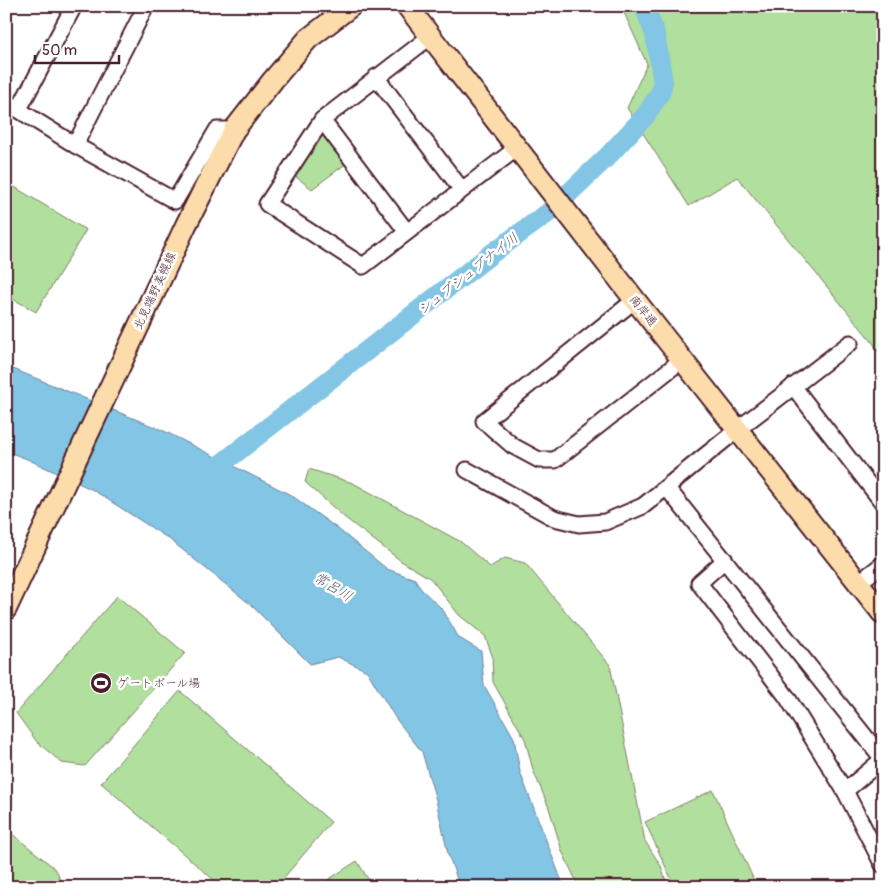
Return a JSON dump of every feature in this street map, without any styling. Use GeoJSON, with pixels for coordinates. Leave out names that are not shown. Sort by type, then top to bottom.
{"type":"FeatureCollection","features":[{"type":"Feature","properties":{"kind":"main road","name":"北見端野美幌線"},"geometry":{"type":"LineString","coordinates":[[6,609],[179,240],[234,130],[308,39],[351,6]]}},
{"type":"Feature","properties":{"kind":"main road","name":"南岸通"},"geometry":{"type":"LineString","coordinates":[[407,6],[516,148],[883,614]]}},
{"type":"Feature","properties":{"kind":"street"},"geometry":{"type":"LineString","coordinates":[[74,6],[12,105],[75,145],[175,201],[217,130],[234,130]]}},
{"type":"Feature","properties":{"kind":"street"},"geometry":{"type":"LineString","coordinates":[[75,145],[146,6]]}},
{"type":"Feature","properties":{"kind":"street"},"geometry":{"type":"LineString","coordinates":[[431,36],[322,120],[267,204],[363,266],[516,148]]}},
{"type":"Feature","properties":{"kind":"street"},"geometry":{"type":"LineString","coordinates":[[376,77],[462,190]]}},
{"type":"Feature","properties":{"kind":"street"},"geometry":{"type":"LineString","coordinates":[[322,120],[407,232]]}},
{"type":"Feature","properties":{"kind":"street"},"geometry":{"type":"LineString","coordinates":[[635,300],[484,421],[512,446],[539,460],[555,460],[683,360]]}},
{"type":"Feature","properties":{"kind":"street"},"geometry":{"type":"LineString","coordinates":[[467,470],[554,518],[579,524],[605,522],[643,506],[850,342]]}},
{"type":"Feature","properties":{"kind":"street"},"geometry":{"type":"LineString","coordinates":[[793,386],[883,503]]}},
{"type":"Feature","properties":{"kind":"street"},"geometry":{"type":"LineString","coordinates":[[667,488],[883,759],[844,791]]}},
{"type":"Feature","properties":{"kind":"street"},"geometry":{"type":"LineString","coordinates":[[725,560],[699,583],[787,697],[844,791],[883,865]]}},
{"type":"Feature","properties":{"kind":"street"},"geometry":{"type":"LineString","coordinates":[[858,582],[883,564]]}},
{"type":"Feature","properties":{"kind":"green space"},"geometry":{"type":"Polygon","coordinates":[[[621,6],[883,6],[883,360],[873,343],[737,177],[689,206],[627,108],[647,64],[621,6]]]}},
{"type":"Feature","properties":{"kind":"green space"},"geometry":{"type":"Polygon","coordinates":[[[316,134],[325,136],[347,163],[312,189],[292,174],[316,134]]]}},
{"type":"Feature","properties":{"kind":"green space"},"geometry":{"type":"Polygon","coordinates":[[[6,182],[86,230],[36,312],[6,295],[6,182]]]}},
{"type":"Feature","properties":{"kind":"green space"},"geometry":{"type":"Polygon","coordinates":[[[309,469],[353,483],[461,542],[490,567],[505,558],[525,563],[610,665],[645,841],[661,866],[668,887],[579,887],[562,851],[549,808],[533,770],[525,739],[493,682],[492,655],[485,636],[459,615],[431,579],[401,561],[344,517],[305,482],[309,469]]]}},
{"type":"Feature","properties":{"kind":"green space","name":"ゲートボール場"},"geometry":{"type":"Polygon","coordinates":[[[117,596],[185,653],[85,766],[62,763],[37,742],[16,713],[117,596]]]}},
{"type":"Feature","properties":{"kind":"green space"},"geometry":{"type":"Polygon","coordinates":[[[180,691],[331,822],[276,887],[222,887],[101,783],[180,691]]]}},
{"type":"Feature","properties":{"kind":"green space"},"geometry":{"type":"Polygon","coordinates":[[[713,790],[757,887],[675,887],[645,822],[713,790]]]}},
{"type":"Feature","properties":{"kind":"green space"},"geometry":{"type":"Polygon","coordinates":[[[6,829],[52,866],[58,873],[61,887],[6,887],[6,829]]]}},
{"type":"Feature","properties":{"kind":"green space"},"geometry":{"type":"Polygon","coordinates":[[[357,861],[373,887],[317,887],[357,861]]]}},
{"type":"Feature","properties":{"kind":"water","name":"常呂川"},"geometry":{"type":"Polygon","coordinates":[[[6,366],[162,430],[291,495],[338,529],[387,569],[415,579],[421,589],[443,610],[459,638],[481,651],[484,685],[514,738],[520,772],[564,887],[460,887],[448,854],[436,800],[422,752],[396,719],[367,671],[338,657],[310,664],[250,604],[169,539],[93,490],[6,451],[6,366]]]}},
{"type":"Feature","properties":{"kind":"waterway","name":"シュブシュブナイ川"},"geometry":{"type":"LineString","coordinates":[[202,479],[491,254],[548,213],[608,156],[646,115],[660,93],[663,82],[655,34],[644,6]]}},
{"type":"Feature","properties":{"kind":"place","name":"ゲートボール場"},"geometry":{"type":"Point","coordinates":[101,683]}}]}
